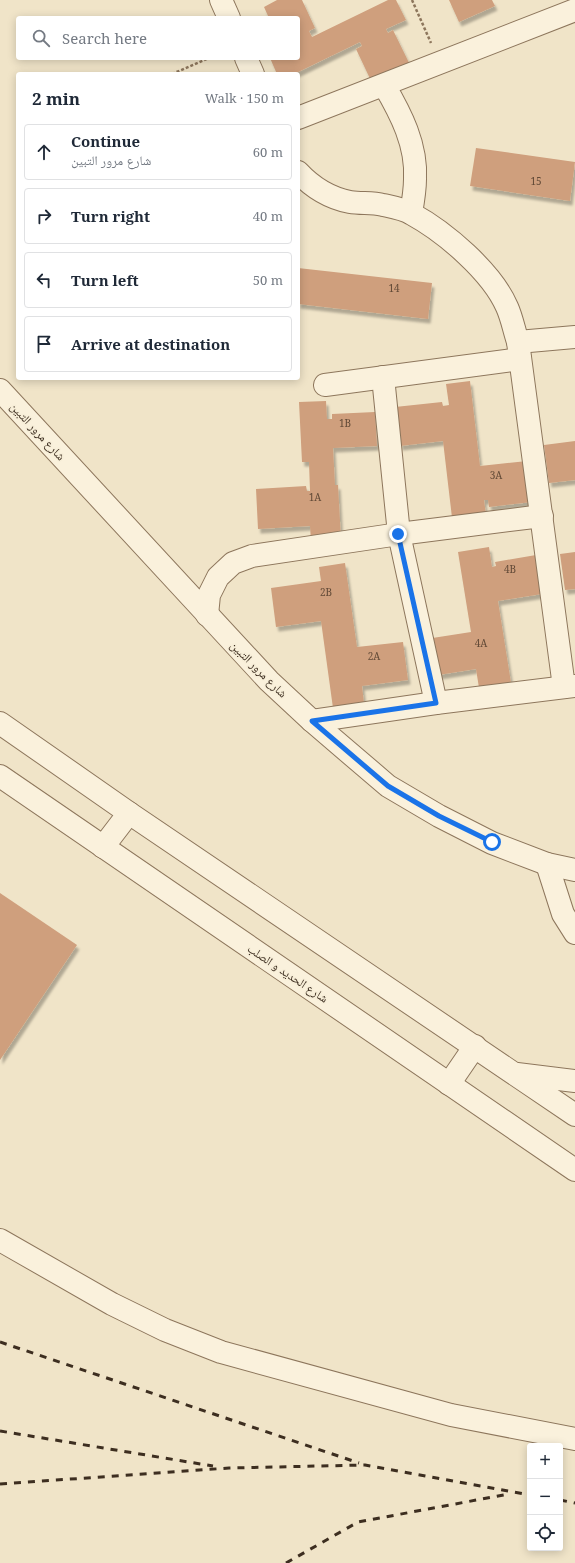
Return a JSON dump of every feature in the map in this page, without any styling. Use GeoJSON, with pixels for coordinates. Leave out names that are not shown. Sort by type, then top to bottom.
{"type":"FeatureCollection","features":[{"type":"Feature","properties":{"kind":"street"},"geometry":{"type":"LineString","coordinates":[[221,0],[228,16]]}},
{"type":"Feature","properties":{"kind":"street"},"geometry":{"type":"LineString","coordinates":[[300,117],[575,10]]}},
{"type":"Feature","properties":{"kind":"street"},"geometry":{"type":"LineString","coordinates":[[247,60],[252,72]]}},
{"type":"Feature","properties":{"kind":"street"},"geometry":{"type":"LineString","coordinates":[[384,85],[401,115],[412,146],[416,178],[411,213]]}},
{"type":"Feature","properties":{"kind":"street"},"geometry":{"type":"LineString","coordinates":[[300,174],[309,184],[328,196],[350,202],[381,204],[411,213],[436,229],[464,252],[490,278],[507,306],[519,350],[542,516],[570,687],[436,703],[312,721]]}},
{"type":"Feature","properties":{"kind":"street"},"geometry":{"type":"LineString","coordinates":[[326,385],[383,377],[519,350],[575,337]]}},
{"type":"Feature","properties":{"kind":"street"},"geometry":{"type":"LineString","coordinates":[[383,377],[398,534],[436,703]]}},
{"type":"Feature","properties":{"kind":"street","name":"شارع مرور التبين"},"geometry":{"type":"LineString","coordinates":[[0,390],[269,681],[312,721],[388,786],[439,816],[492,842],[547,864],[575,870]]}},
{"type":"Feature","properties":{"kind":"street"},"geometry":{"type":"LineString","coordinates":[[207,615],[209,595],[218,577],[233,563],[252,556],[398,534],[542,516]]}},
{"type":"Feature","properties":{"kind":"street"},"geometry":{"type":"LineString","coordinates":[[0,723],[129,813],[575,1115]]}},
{"type":"Feature","properties":{"kind":"street","name":"شارع الحديد و الصلب"},"geometry":{"type":"LineString","coordinates":[[0,776],[575,1170]]}},
{"type":"Feature","properties":{"kind":"street"},"geometry":{"type":"LineString","coordinates":[[103,846],[129,813]]}},
{"type":"Feature","properties":{"kind":"street"},"geometry":{"type":"LineString","coordinates":[[547,864],[563,914],[575,933]]}},
{"type":"Feature","properties":{"kind":"street"},"geometry":{"type":"LineString","coordinates":[[449,1084],[475,1046]]}},
{"type":"Feature","properties":{"kind":"street"},"geometry":{"type":"LineString","coordinates":[[514,1073],[575,1081]]}},
{"type":"Feature","properties":{"kind":"street"},"geometry":{"type":"LineString","coordinates":[[0,1240],[112,1304],[165,1330],[221,1352],[451,1415],[575,1439]]}},
{"type":"Feature","properties":{"kind":"path"},"geometry":{"type":"LineString","coordinates":[[412,0],[440,63]]}},
{"type":"Feature","properties":{"kind":"path"},"geometry":{"type":"LineString","coordinates":[[177,72],[204,60]]}},
{"type":"Feature","properties":{"kind":"building"},"geometry":{"type":"Polygon","coordinates":[[[277,0],[302,0],[315,28],[309,31],[312,37],[388,0],[396,0],[406,20],[386,29],[388,33],[393,30],[412,69],[374,87],[356,49],[362,46],[360,42],[298,72],[276,72],[271,60],[300,60],[300,16],[268,16],[264,7],[277,0]]]}},
{"type":"Feature","properties":{"kind":"building"},"geometry":{"type":"Polygon","coordinates":[[[449,0],[492,0],[495,6],[459,22],[449,0]]]}},
{"type":"Feature","properties":{"kind":"building"},"geometry":{"type":"Polygon","coordinates":[[[476,148],[575,162],[570,201],[470,186],[476,148]]]}},
{"type":"Feature","properties":{"kind":"building"},"geometry":{"type":"Polygon","coordinates":[[[300,268],[432,283],[428,319],[300,304],[300,268]]]}},
{"type":"Feature","properties":{"kind":"building"},"geometry":{"type":"Polygon","coordinates":[[[470,381],[480,466],[527,461],[532,502],[489,507],[488,500],[484,500],[487,522],[453,526],[443,441],[400,446],[395,407],[442,402],[443,406],[449,405],[446,384],[470,381]]]}},
{"type":"Feature","properties":{"kind":"building"},"geometry":{"type":"Polygon","coordinates":[[[326,401],[327,419],[332,419],[332,414],[375,412],[377,446],[333,448],[335,485],[338,485],[341,539],[311,541],[310,526],[258,529],[256,489],[306,486],[307,491],[310,491],[309,462],[302,462],[299,402],[326,401]]]}},
{"type":"Feature","properties":{"kind":"building"},"geometry":{"type":"Polygon","coordinates":[[[575,441],[575,480],[549,483],[544,445],[575,441]]]}},
{"type":"Feature","properties":{"kind":"building"},"geometry":{"type":"Polygon","coordinates":[[[489,547],[492,567],[496,566],[495,562],[536,555],[542,594],[498,601],[512,689],[480,694],[476,669],[432,676],[426,639],[471,632],[458,552],[489,547]]]}},
{"type":"Feature","properties":{"kind":"building"},"geometry":{"type":"Polygon","coordinates":[[[575,552],[575,589],[565,590],[560,554],[575,552]]]}},
{"type":"Feature","properties":{"kind":"building"},"geometry":{"type":"Polygon","coordinates":[[[345,563],[357,647],[403,642],[408,680],[362,686],[364,703],[333,708],[321,621],[276,627],[271,588],[321,581],[319,567],[345,563]]]}},
{"type":"Feature","properties":{"kind":"building"},"geometry":{"type":"Polygon","coordinates":[[[0,893],[77,945],[0,1060],[0,893]]]}},
{"type":"Feature","properties":{"kind":"railway"},"geometry":{"type":"LineString","coordinates":[[0,1342],[359,1463]]}},
{"type":"Feature","properties":{"kind":"railway"},"geometry":{"type":"LineString","coordinates":[[0,1431],[213,1466]]}},
{"type":"Feature","properties":{"kind":"railway"},"geometry":{"type":"LineString","coordinates":[[0,1484],[229,1468],[365,1465],[527,1494]]}},
{"type":"Feature","properties":{"kind":"railway"},"geometry":{"type":"LineString","coordinates":[[286,1563],[358,1522],[509,1494]]}},
{"type":"Feature","properties":{"kind":"railway"},"geometry":{"type":"LineString","coordinates":[[563,1501],[575,1503]]}},
{"type":"Feature","properties":{"kind":"route"},"geometry":{"type":"LineString","coordinates":[[398,534],[436,703],[312,721],[388,786],[439,816],[492,842]]}}]}
